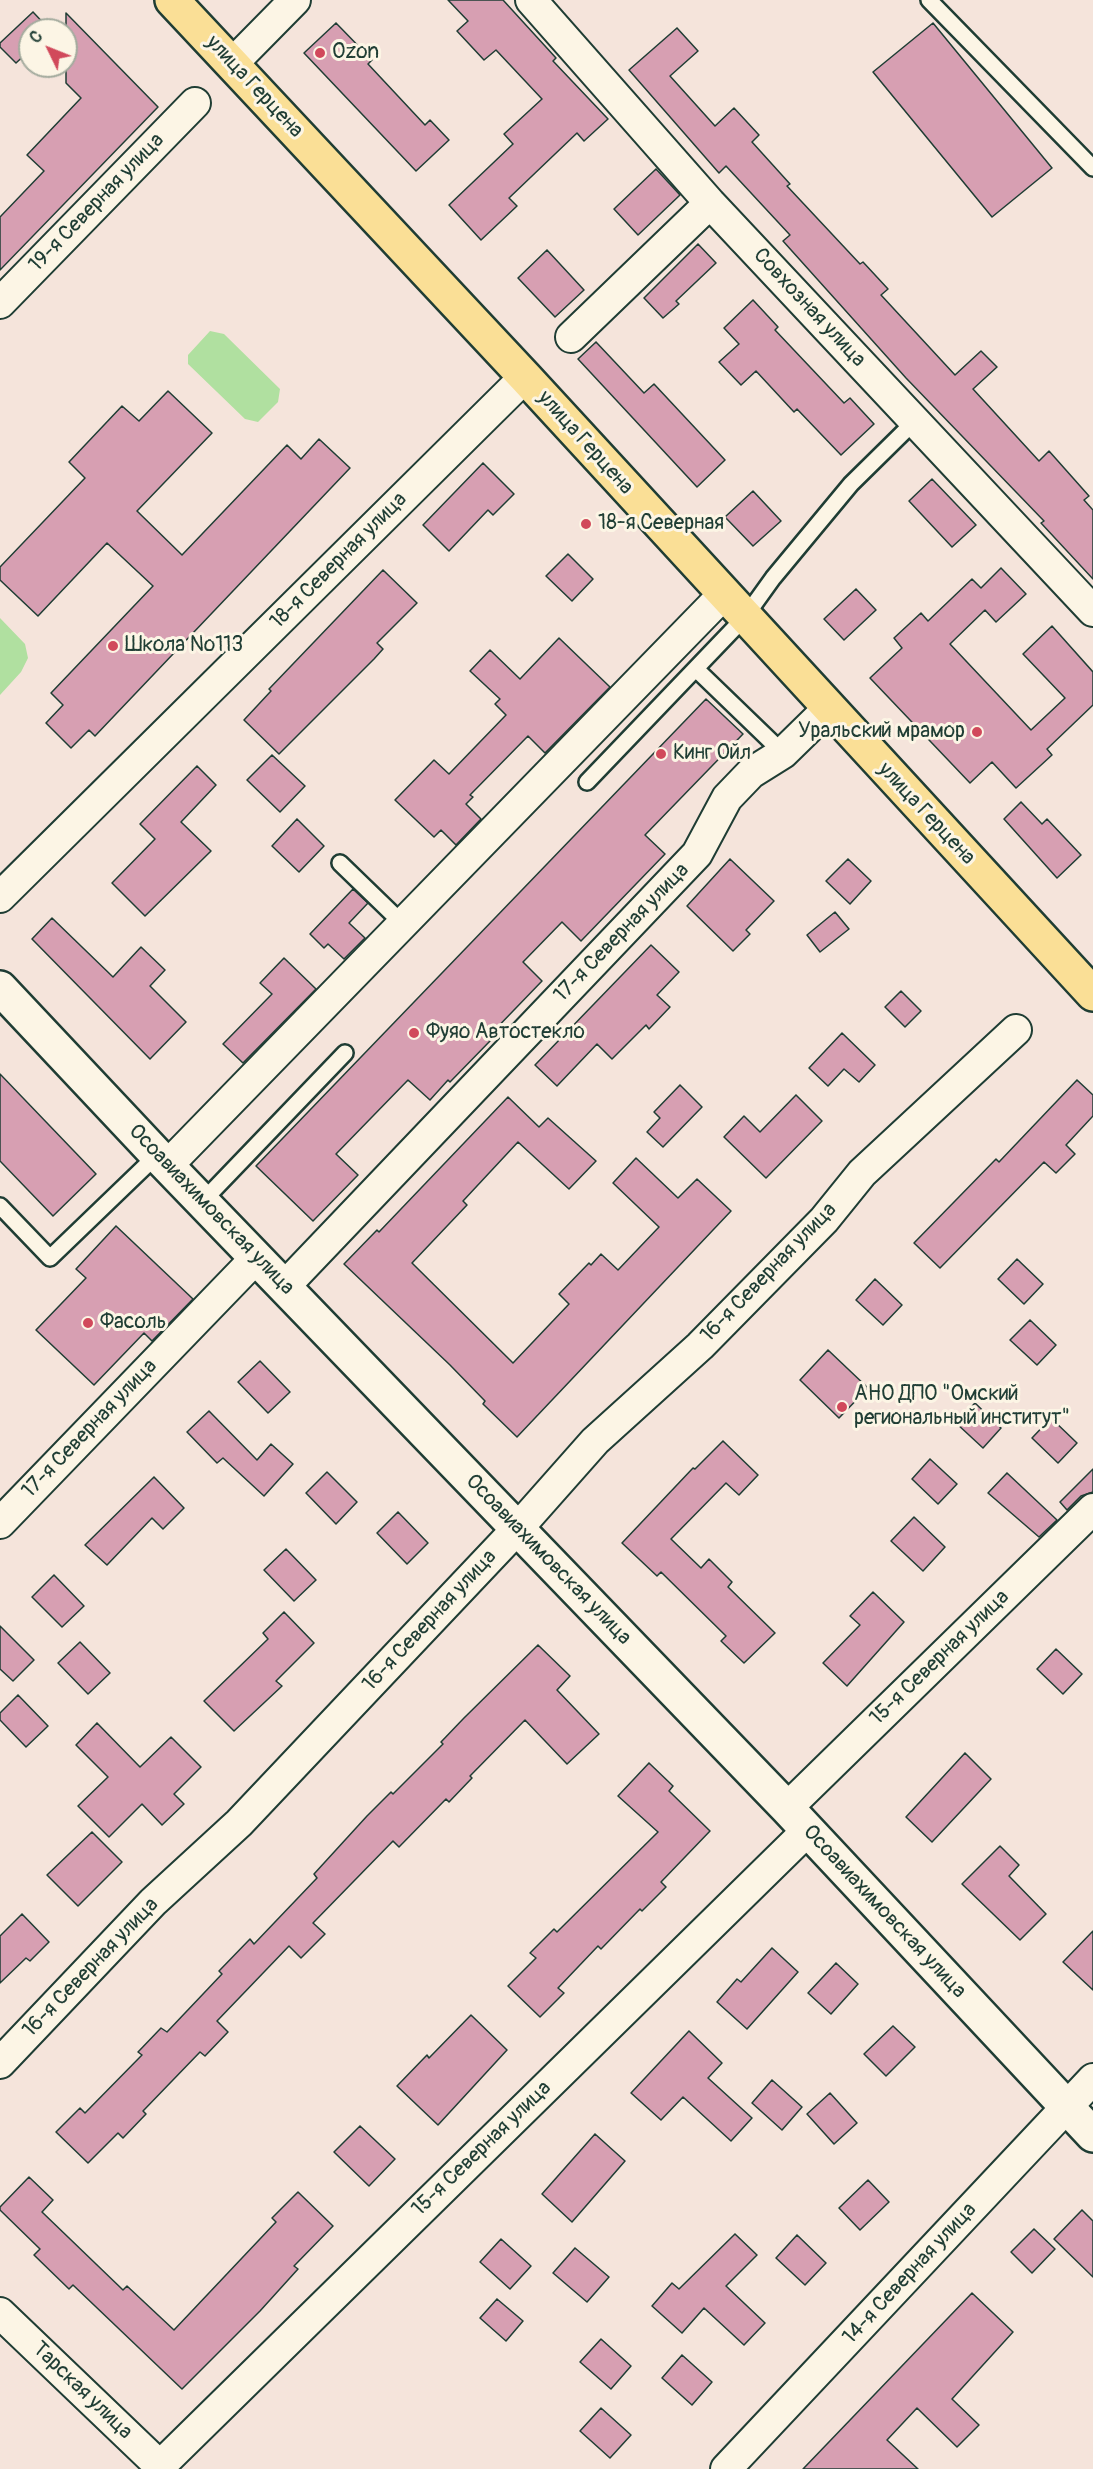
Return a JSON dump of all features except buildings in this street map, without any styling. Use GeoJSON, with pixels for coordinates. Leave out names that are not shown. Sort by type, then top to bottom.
{"type":"FeatureCollection","features":[{"type":"Feature","properties":{"kind":"main road","name":"улица Герцена"},"geometry":{"type":"LineString","coordinates":[[172,0],[525,377],[1093,994]]}},
{"type":"Feature","properties":{"kind":"street"},"geometry":{"type":"LineString","coordinates":[[232,64],[295,0]]}},
{"type":"Feature","properties":{"kind":"street","name":"Совхозная улица"},"geometry":{"type":"LineString","coordinates":[[531,0],[710,203],[1093,611]]}},
{"type":"Feature","properties":{"kind":"street","name":"19-я Северная улица"},"geometry":{"type":"LineString","coordinates":[[0,303],[195,104]]}},
{"type":"Feature","properties":{"kind":"street"},"geometry":{"type":"LineString","coordinates":[[571,337],[710,203]]}},
{"type":"Feature","properties":{"kind":"street","name":"18-я Северная улица"},"geometry":{"type":"LineString","coordinates":[[0,897],[525,377]]}},
{"type":"Feature","properties":{"kind":"street"},"geometry":{"type":"LineString","coordinates":[[162,1161],[403,924],[734,606]]}},
{"type":"Feature","properties":{"kind":"street","name":"17-я Северная улица"},"geometry":{"type":"LineString","coordinates":[[284,1287],[697,854],[727,798],[751,774],[783,753],[829,708]]}},
{"type":"Feature","properties":{"kind":"street","name":"Осоавиахимовская улица"},"geometry":{"type":"LineString","coordinates":[[0,988],[162,1161],[797,1819],[1093,2135]]}},
{"type":"Feature","properties":{"kind":"street","name":"16-я Северная улица"},"geometry":{"type":"LineString","coordinates":[[0,2063],[153,1902],[239,1823],[518,1528],[595,1441],[700,1346],[824,1220],[862,1173],[1016,1030]]}},
{"type":"Feature","properties":{"kind":"street","name":"17-я Северная улица"},"geometry":{"type":"LineString","coordinates":[[0,1522],[256,1258]]}},
{"type":"Feature","properties":{"kind":"street","name":"15-я Северная улица"},"geometry":{"type":"LineString","coordinates":[[160,2468],[797,1819],[1093,1509]]}},
{"type":"Feature","properties":{"kind":"street","name":"14-я Северная улица"},"geometry":{"type":"LineString","coordinates":[[726,2469],[1093,2079]]}},
{"type":"Feature","properties":{"kind":"street","name":"Тарская улица"},"geometry":{"type":"LineString","coordinates":[[0,2313],[160,2468]]}},
{"type":"Feature","properties":{"kind":"lane"},"geometry":{"type":"LineString","coordinates":[[929,0],[1093,168]]}},
{"type":"Feature","properties":{"kind":"lane"},"geometry":{"type":"LineString","coordinates":[[587,782],[696,669],[734,606],[772,578],[851,484],[915,421]]}},
{"type":"Feature","properties":{"kind":"lane"},"geometry":{"type":"LineString","coordinates":[[696,669],[783,753]]}},
{"type":"Feature","properties":{"kind":"lane"},"geometry":{"type":"LineString","coordinates":[[340,863],[403,924]]}},
{"type":"Feature","properties":{"kind":"lane"},"geometry":{"type":"LineString","coordinates":[[202,1202],[345,1053]]}},
{"type":"Feature","properties":{"kind":"lane"},"geometry":{"type":"LineString","coordinates":[[0,1206],[51,1258],[162,1161]]}},
{"type":"Feature","properties":{"kind":"green space"},"geometry":{"type":"Polygon","coordinates":[[[210,331],[224,334],[280,389],[278,402],[258,422],[245,419],[188,364],[188,355],[210,331]]]}},
{"type":"Feature","properties":{"kind":"green space"},"geometry":{"type":"Polygon","coordinates":[[[0,618],[25,644],[28,658],[21,672],[0,695],[0,618]]]}},
{"type":"Feature","properties":{"kind":"place","name":"Ozon"},"geometry":{"type":"Point","coordinates":[320,53]}},
{"type":"Feature","properties":{"kind":"place","name":"18-я Северная"},"geometry":{"type":"Point","coordinates":[586,524]}},
{"type":"Feature","properties":{"kind":"place","name":"Школа №113"},"geometry":{"type":"Point","coordinates":[113,646]}},
{"type":"Feature","properties":{"kind":"place","name":"Уральский мрамор"},"geometry":{"type":"Point","coordinates":[977,732]}},
{"type":"Feature","properties":{"kind":"place","name":"Кинг Ойл"},"geometry":{"type":"Point","coordinates":[661,754]}},
{"type":"Feature","properties":{"kind":"place","name":"Фуяо Автостекло"},"geometry":{"type":"Point","coordinates":[414,1033]}},
{"type":"Feature","properties":{"kind":"place","name":"Фасоль"},"geometry":{"type":"Point","coordinates":[88,1323]}},
{"type":"Feature","properties":{"kind":"place","name":"АНО ДПО \"Омский региональный институт\""},"geometry":{"type":"Point","coordinates":[842,1407]}}]}
